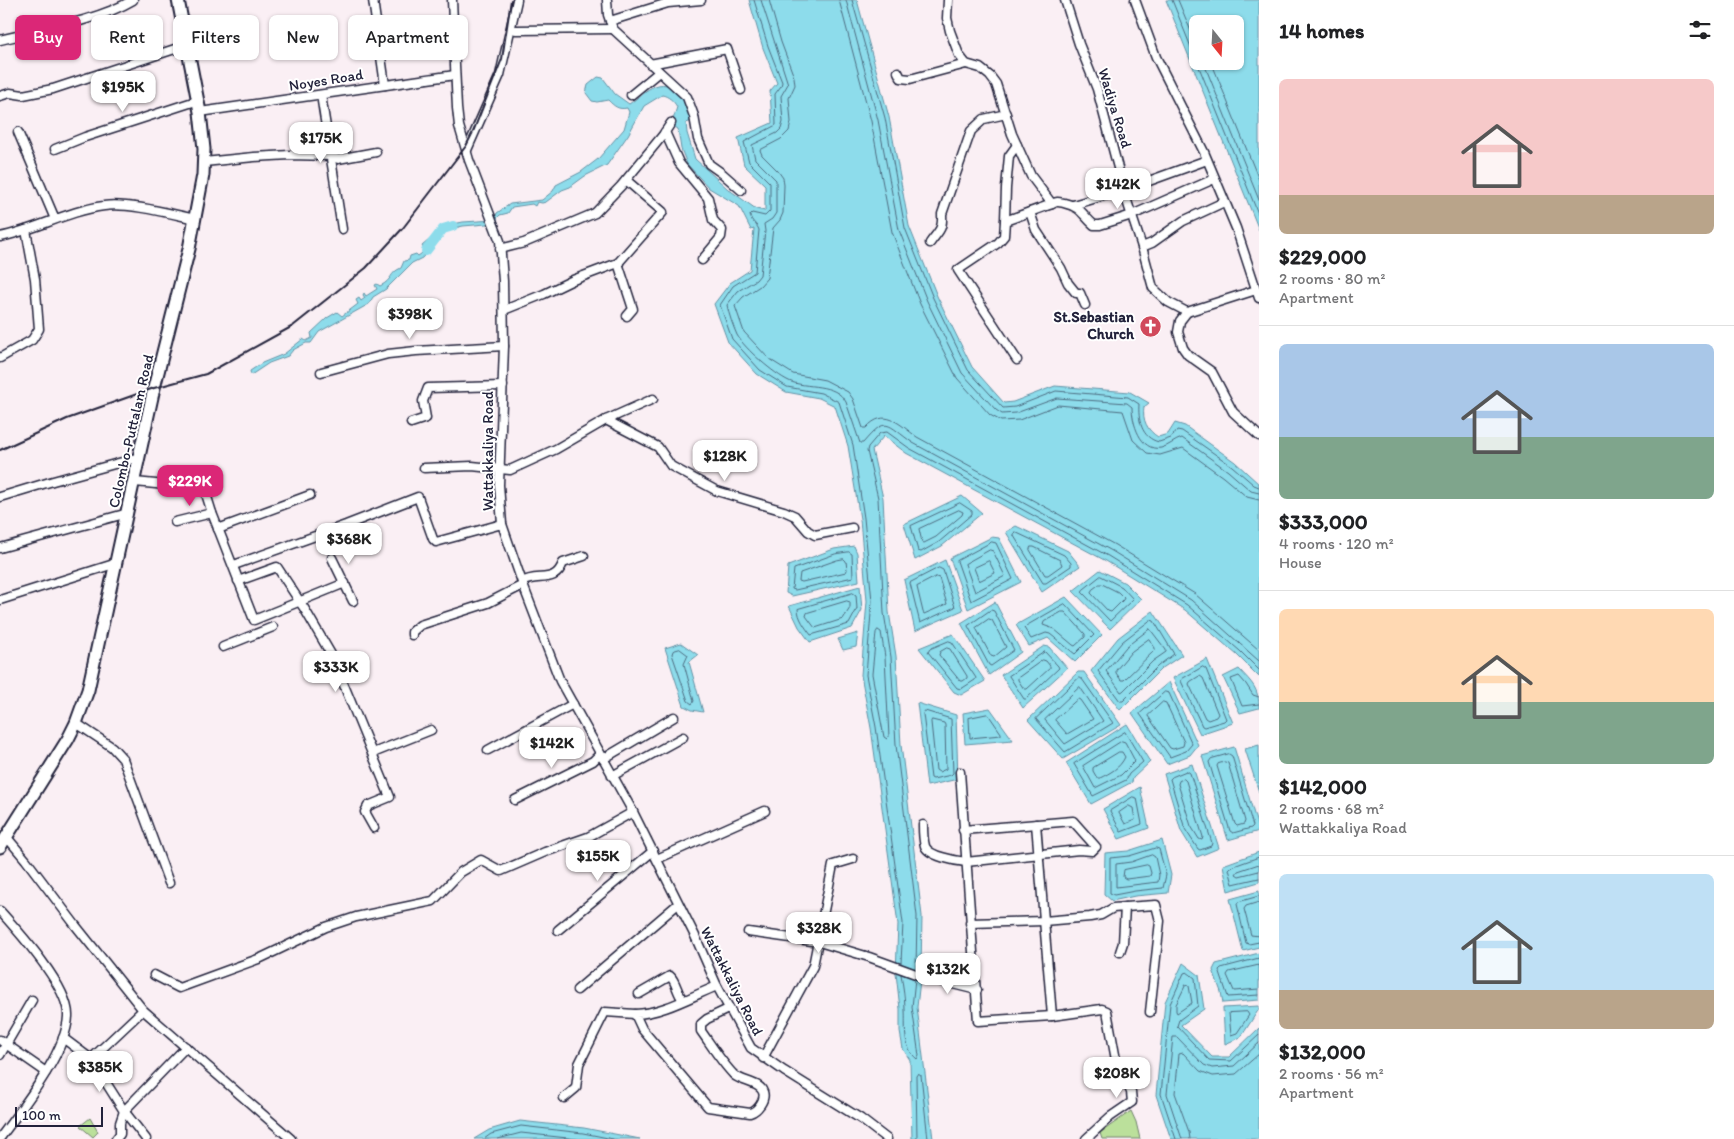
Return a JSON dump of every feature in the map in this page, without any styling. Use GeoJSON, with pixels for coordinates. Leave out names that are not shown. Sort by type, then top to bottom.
{"type":"FeatureCollection","features":[{"type":"Feature","properties":{"kind":"highway","name":"Colombo-Puttalam Road"},"geometry":{"type":"LineString","coordinates":[[178,0],[181,15]]}},
{"type":"Feature","properties":{"kind":"highway","name":"Colombo-Puttalam Road"},"geometry":{"type":"LineString","coordinates":[[3,843],[47,774],[76,723],[88,690],[135,482],[154,388],[196,219],[204,162],[200,112],[190,60]]}},
{"type":"Feature","properties":{"kind":"street"},"geometry":{"type":"LineString","coordinates":[[0,40],[100,15],[120,8],[133,0]]}},
{"type":"Feature","properties":{"kind":"street"},"geometry":{"type":"LineString","coordinates":[[373,0],[385,85]]}},
{"type":"Feature","properties":{"kind":"street","name":"Wattakkaliya Road"},"geometry":{"type":"LineString","coordinates":[[452,0],[459,126],[469,160],[500,241],[504,281],[504,346],[499,485],[502,524],[522,584],[560,681],[634,812],[695,936],[716,986],[751,1048],[763,1058],[861,1119],[887,1139]]}},
{"type":"Feature","properties":{"kind":"street"},"geometry":{"type":"LineString","coordinates":[[467,150],[500,75],[517,0]]}},
{"type":"Feature","properties":{"kind":"street"},"geometry":{"type":"LineString","coordinates":[[607,0],[612,25],[650,64],[687,97],[694,116],[698,139],[709,164],[741,190]]}},
{"type":"Feature","properties":{"kind":"street"},"geometry":{"type":"LineString","coordinates":[[516,30],[612,25],[668,3],[701,0]]}},
{"type":"Feature","properties":{"kind":"street"},"geometry":{"type":"LineString","coordinates":[[948,0],[947,18],[950,31],[959,55],[966,64]]}},
{"type":"Feature","properties":{"kind":"street","name":"Wadiya Road"},"geometry":{"type":"LineString","coordinates":[[1064,0],[1079,44],[1098,89],[1124,190],[1153,288],[1168,302],[1187,312]]}},
{"type":"Feature","properties":{"kind":"street"},"geometry":{"type":"LineString","coordinates":[[1136,0],[1156,57],[1207,160],[1236,228],[1259,298]]}},
{"type":"Feature","properties":{"kind":"street"},"geometry":{"type":"LineString","coordinates":[[650,64],[727,49],[741,90]]}},
{"type":"Feature","properties":{"kind":"street"},"geometry":{"type":"LineString","coordinates":[[0,96],[10,93],[23,95],[53,89],[173,50]]}},
{"type":"Feature","properties":{"kind":"street"},"geometry":{"type":"LineString","coordinates":[[898,72],[901,78],[910,79],[966,64],[980,68],[990,76],[996,84],[1012,134],[1031,176],[1052,204]]}},
{"type":"Feature","properties":{"kind":"street"},"geometry":{"type":"LineString","coordinates":[[631,95],[660,72]]}},
{"type":"Feature","properties":{"kind":"street","name":"Noyes Road"},"geometry":{"type":"LineString","coordinates":[[200,112],[455,75]]}},
{"type":"Feature","properties":{"kind":"street"},"geometry":{"type":"LineString","coordinates":[[321,95],[342,229]]}},
{"type":"Feature","properties":{"kind":"street"},"geometry":{"type":"LineString","coordinates":[[55,149],[198,100]]}},
{"type":"Feature","properties":{"kind":"street"},"geometry":{"type":"LineString","coordinates":[[930,243],[940,233],[943,225],[942,214],[971,131],[984,119],[1006,114]]}},
{"type":"Feature","properties":{"kind":"street"},"geometry":{"type":"LineString","coordinates":[[500,249],[524,243],[595,213],[626,180],[671,123]]}},
{"type":"Feature","properties":{"kind":"street"},"geometry":{"type":"LineString","coordinates":[[18,132],[55,220]]}},
{"type":"Feature","properties":{"kind":"street"},"geometry":{"type":"LineString","coordinates":[[664,134],[679,162],[708,198],[714,220],[722,230],[721,237],[702,260]]}},
{"type":"Feature","properties":{"kind":"street"},"geometry":{"type":"LineString","coordinates":[[1018,145],[1009,156],[1004,236],[958,270],[1018,360]]}},
{"type":"Feature","properties":{"kind":"street"},"geometry":{"type":"LineString","coordinates":[[204,162],[272,156],[332,156],[338,159],[376,152]]}},
{"type":"Feature","properties":{"kind":"street"},"geometry":{"type":"LineString","coordinates":[[1073,205],[1124,190],[1207,160]]}},
{"type":"Feature","properties":{"kind":"street"},"geometry":{"type":"LineString","coordinates":[[1006,221],[1056,202],[1073,205],[1084,212],[1094,225],[1100,225],[1132,214],[1214,179]]}},
{"type":"Feature","properties":{"kind":"street"},"geometry":{"type":"LineString","coordinates":[[504,310],[618,263],[663,212],[626,180]]}},
{"type":"Feature","properties":{"kind":"street"},"geometry":{"type":"LineString","coordinates":[[1142,247],[1152,243],[1183,222],[1224,202]]}},
{"type":"Feature","properties":{"kind":"street"},"geometry":{"type":"LineString","coordinates":[[0,237],[26,230],[74,212],[106,205],[196,219]]}},
{"type":"Feature","properties":{"kind":"street"},"geometry":{"type":"LineString","coordinates":[[1030,212],[1036,230],[1061,268],[1068,283],[1076,293],[1080,293],[1085,305]]}},
{"type":"Feature","properties":{"kind":"street"},"geometry":{"type":"LineString","coordinates":[[0,358],[32,340],[39,329],[35,280],[26,230]]}},
{"type":"Feature","properties":{"kind":"street"},"geometry":{"type":"LineString","coordinates":[[618,263],[634,308],[628,316]]}},
{"type":"Feature","properties":{"kind":"street"},"geometry":{"type":"LineString","coordinates":[[1256,290],[1187,312],[1180,321],[1178,332],[1183,348],[1188,355],[1212,372],[1233,412],[1259,436]]}},
{"type":"Feature","properties":{"kind":"street"},"geometry":{"type":"LineString","coordinates":[[321,372],[388,354],[504,346]]}},
{"type":"Feature","properties":{"kind":"street"},"geometry":{"type":"LineString","coordinates":[[411,423],[426,418],[424,400],[428,388],[502,386]]}},
{"type":"Feature","properties":{"kind":"street"},"geometry":{"type":"LineString","coordinates":[[424,468],[472,466],[510,470],[556,449],[606,420],[653,398]]}},
{"type":"Feature","properties":{"kind":"street"},"geometry":{"type":"LineString","coordinates":[[606,420],[658,447],[671,466],[717,491],[795,516],[808,531],[815,535],[852,528]]}},
{"type":"Feature","properties":{"kind":"street"},"geometry":{"type":"LineString","coordinates":[[0,497],[140,458]]}},
{"type":"Feature","properties":{"kind":"street"},"geometry":{"type":"LineString","coordinates":[[135,482],[166,486],[202,482],[218,529],[259,633]]}},
{"type":"Feature","properties":{"kind":"street"},"geometry":{"type":"LineString","coordinates":[[218,529],[310,496]]}},
{"type":"Feature","properties":{"kind":"street"},"geometry":{"type":"LineString","coordinates":[[234,566],[418,497],[433,540],[436,542],[502,524]]}},
{"type":"Feature","properties":{"kind":"street"},"geometry":{"type":"LineString","coordinates":[[175,522],[212,512]]}},
{"type":"Feature","properties":{"kind":"street"},"geometry":{"type":"LineString","coordinates":[[0,548],[128,513]]}},
{"type":"Feature","properties":{"kind":"street"},"geometry":{"type":"LineString","coordinates":[[412,635],[412,632],[420,625],[488,603],[526,580],[550,577],[558,573],[564,563],[584,556]]}},
{"type":"Feature","properties":{"kind":"street"},"geometry":{"type":"LineString","coordinates":[[332,558],[353,601]]}},
{"type":"Feature","properties":{"kind":"street"},"geometry":{"type":"LineString","coordinates":[[0,600],[117,564]]}},
{"type":"Feature","properties":{"kind":"street"},"geometry":{"type":"LineString","coordinates":[[238,581],[277,567],[332,656],[390,797],[368,806],[365,812],[374,828]]}},
{"type":"Feature","properties":{"kind":"street"},"geometry":{"type":"LineString","coordinates":[[254,620],[344,583]]}},
{"type":"Feature","properties":{"kind":"street"},"geometry":{"type":"LineString","coordinates":[[223,647],[273,627]]}},
{"type":"Feature","properties":{"kind":"street"},"geometry":{"type":"LineString","coordinates":[[488,750],[573,704]]}},
{"type":"Feature","properties":{"kind":"street"},"geometry":{"type":"LineString","coordinates":[[515,800],[593,761],[674,717]]}},
{"type":"Feature","properties":{"kind":"street"},"geometry":{"type":"LineString","coordinates":[[76,723],[112,747],[123,759],[169,883]]}},
{"type":"Feature","properties":{"kind":"street"},"geometry":{"type":"LineString","coordinates":[[372,753],[431,730]]}},
{"type":"Feature","properties":{"kind":"street"},"geometry":{"type":"LineString","coordinates":[[612,776],[683,737]]}},
{"type":"Feature","properties":{"kind":"street"},"geometry":{"type":"LineString","coordinates":[[960,772],[978,1021],[1052,1016],[1105,1009],[1108,1015],[1116,1060],[1131,1092],[1132,1102],[1110,1117],[1086,1139]]}},
{"type":"Feature","properties":{"kind":"street"},"geometry":{"type":"LineString","coordinates":[[657,859],[765,811]]}},
{"type":"Feature","properties":{"kind":"street"},"geometry":{"type":"LineString","coordinates":[[154,975],[179,988],[261,958],[326,927],[356,917],[433,901],[461,872],[481,860],[501,871],[545,852],[588,837],[634,812]]}},
{"type":"Feature","properties":{"kind":"street"},"geometry":{"type":"LineString","coordinates":[[923,825],[925,846],[929,851],[953,860],[966,862],[1079,850],[1092,852],[1096,848],[1073,821],[963,830]]}},
{"type":"Feature","properties":{"kind":"street"},"geometry":{"type":"LineString","coordinates":[[1036,824],[1052,1016]]}},
{"type":"Feature","properties":{"kind":"street"},"geometry":{"type":"LineString","coordinates":[[3,843],[10,841],[26,860],[143,1010],[291,1139]]}},
{"type":"Feature","properties":{"kind":"street"},"geometry":{"type":"LineString","coordinates":[[558,930],[653,851]]}},
{"type":"Feature","properties":{"kind":"street"},"geometry":{"type":"LineString","coordinates":[[763,1058],[813,966],[833,865],[853,859]]}},
{"type":"Feature","properties":{"kind":"street"},"geometry":{"type":"LineString","coordinates":[[577,990],[678,904]]}},
{"type":"Feature","properties":{"kind":"street"},"geometry":{"type":"LineString","coordinates":[[970,923],[1044,920],[1101,915],[1112,908],[1156,905],[1160,921],[1150,1012]]}},
{"type":"Feature","properties":{"kind":"street"},"geometry":{"type":"LineString","coordinates":[[1120,952],[1123,943],[1125,907]]}},
{"type":"Feature","properties":{"kind":"street"},"geometry":{"type":"LineString","coordinates":[[0,911],[22,935],[62,992],[68,1015],[63,1038],[46,1072],[28,1101],[0,1138]]}},
{"type":"Feature","properties":{"kind":"street"},"geometry":{"type":"LineString","coordinates":[[748,932],[819,942],[869,957],[924,977],[977,990]]}},
{"type":"Feature","properties":{"kind":"street"},"geometry":{"type":"LineString","coordinates":[[639,994],[670,976],[673,978],[678,994],[683,1000]]}},
{"type":"Feature","properties":{"kind":"street"},"geometry":{"type":"LineString","coordinates":[[564,1098],[576,1088],[579,1064],[605,1012],[644,1014],[716,986]]}},
{"type":"Feature","properties":{"kind":"street"},"geometry":{"type":"LineString","coordinates":[[0,1055],[3,1042],[32,1000]]}},
{"type":"Feature","properties":{"kind":"street"},"geometry":{"type":"LineString","coordinates":[[635,1014],[642,1029],[708,1107],[750,1113],[755,1111],[762,1101],[763,1090],[735,1075],[701,1031],[701,1024],[708,1018],[728,1009]]}},
{"type":"Feature","properties":{"kind":"street"},"geometry":{"type":"LineString","coordinates":[[92,1059],[143,1010]]}},
{"type":"Feature","properties":{"kind":"street"},"geometry":{"type":"LineString","coordinates":[[63,1038],[92,1059],[124,1111],[146,1139]]}},
{"type":"Feature","properties":{"kind":"street"},"geometry":{"type":"LineString","coordinates":[[3,1042],[46,1072]]}},
{"type":"Feature","properties":{"kind":"street"},"geometry":{"type":"LineString","coordinates":[[116,1139],[120,1134],[120,1123],[124,1111],[186,1047]]}},
{"type":"Feature","properties":{"kind":"green space"},"geometry":{"type":"Polygon","coordinates":[[[1131,1111],[1140,1139],[1102,1139],[1100,1133],[1131,1111]]]}},
{"type":"Feature","properties":{"kind":"green space"},"geometry":{"type":"Polygon","coordinates":[[[90,1118],[98,1132],[93,1137],[80,1126],[90,1118]]]}},
{"type":"Feature","properties":{"kind":"water"},"geometry":{"type":"Polygon","coordinates":[[[749,0],[857,0],[889,117],[909,226],[937,296],[972,367],[1004,403],[1013,402],[1055,386],[1130,392],[1149,403],[1144,407],[1145,420],[1148,428],[1158,437],[1168,434],[1175,423],[1185,426],[1235,462],[1259,484],[1259,677],[1237,655],[1185,610],[1106,561],[906,453],[884,436],[872,450],[883,498],[889,612],[896,656],[901,745],[922,916],[921,971],[917,1007],[933,1139],[912,1139],[910,1060],[903,1049],[900,1032],[900,1009],[896,973],[898,924],[871,728],[861,675],[867,601],[860,519],[848,446],[835,406],[819,398],[786,392],[757,374],[728,342],[714,304],[730,283],[750,270],[754,229],[751,230],[739,206],[709,188],[687,164],[681,149],[678,129],[675,127],[673,120],[677,107],[671,99],[662,95],[644,106],[628,135],[607,165],[585,176],[546,202],[537,202],[535,206],[532,204],[512,207],[508,213],[497,218],[498,223],[463,226],[447,230],[439,238],[443,226],[463,222],[494,220],[497,213],[510,204],[542,200],[553,191],[556,185],[581,172],[598,159],[624,129],[629,112],[627,108],[616,107],[608,100],[592,101],[586,93],[588,85],[598,77],[603,78],[615,94],[629,104],[648,89],[655,86],[669,86],[675,89],[684,101],[692,121],[686,123],[695,159],[728,189],[756,209],[765,211],[765,185],[744,165],[738,138],[772,123],[770,91],[777,83],[763,48],[749,0]]]}},
{"type":"Feature","properties":{"kind":"water"},"geometry":{"type":"Polygon","coordinates":[[[1166,0],[1259,0],[1259,230],[1194,70],[1244,70],[1244,15],[1189,15],[1189,57],[1166,0]]]}},
{"type":"Feature","properties":{"kind":"water"},"geometry":{"type":"Polygon","coordinates":[[[429,240],[438,240],[422,258],[412,263],[386,289],[373,297],[369,304],[319,332],[311,343],[306,343],[293,350],[288,356],[269,363],[251,375],[250,371],[262,363],[284,354],[303,339],[306,341],[312,338],[311,333],[327,318],[337,312],[342,316],[358,304],[356,300],[359,298],[361,301],[365,298],[364,293],[366,296],[377,289],[375,285],[380,286],[387,281],[394,272],[401,268],[404,261],[409,260],[410,256],[416,254],[418,256],[425,251],[422,246],[429,240]]]}},
{"type":"Feature","properties":{"kind":"water"},"geometry":{"type":"Polygon","coordinates":[[[962,496],[982,513],[942,546],[915,560],[904,524],[962,496]]]}},
{"type":"Feature","properties":{"kind":"water"},"geometry":{"type":"Polygon","coordinates":[[[1016,526],[1068,551],[1080,566],[1042,592],[1006,532],[1016,526]]]}},
{"type":"Feature","properties":{"kind":"water"},"geometry":{"type":"Polygon","coordinates":[[[992,537],[999,538],[1021,582],[968,609],[950,558],[992,537]]]}},
{"type":"Feature","properties":{"kind":"water"},"geometry":{"type":"Polygon","coordinates":[[[854,546],[857,553],[859,581],[792,596],[786,593],[788,566],[834,549],[854,546]]]}},
{"type":"Feature","properties":{"kind":"water"},"geometry":{"type":"Polygon","coordinates":[[[945,560],[963,610],[915,631],[904,580],[945,560]]]}},
{"type":"Feature","properties":{"kind":"water"},"geometry":{"type":"Polygon","coordinates":[[[1100,570],[1125,583],[1141,599],[1110,629],[1073,591],[1100,570]]]}},
{"type":"Feature","properties":{"kind":"water"},"geometry":{"type":"Polygon","coordinates":[[[860,586],[862,610],[852,628],[810,642],[799,627],[789,606],[860,586]]]}},
{"type":"Feature","properties":{"kind":"water"},"geometry":{"type":"Polygon","coordinates":[[[1066,597],[1102,635],[1075,662],[1048,638],[1029,646],[1016,625],[1066,597]]]}},
{"type":"Feature","properties":{"kind":"water"},"geometry":{"type":"Polygon","coordinates":[[[995,602],[1021,652],[989,675],[961,623],[995,602]]]}},
{"type":"Feature","properties":{"kind":"water"},"geometry":{"type":"Polygon","coordinates":[[[1153,611],[1182,655],[1161,669],[1120,710],[1091,671],[1118,638],[1153,611]]]}},
{"type":"Feature","properties":{"kind":"water"},"geometry":{"type":"Polygon","coordinates":[[[858,633],[856,647],[843,650],[838,639],[858,633]]]}},
{"type":"Feature","properties":{"kind":"water"},"geometry":{"type":"Polygon","coordinates":[[[953,634],[985,681],[961,695],[954,692],[919,648],[953,634]]]}},
{"type":"Feature","properties":{"kind":"water"},"geometry":{"type":"Polygon","coordinates":[[[681,643],[698,655],[689,662],[703,712],[684,706],[665,648],[681,643]]]}},
{"type":"Feature","properties":{"kind":"water"},"geometry":{"type":"Polygon","coordinates":[[[1044,646],[1049,647],[1067,668],[1023,708],[1001,675],[1044,646]]]}},
{"type":"Feature","properties":{"kind":"water"},"geometry":{"type":"Polygon","coordinates":[[[1207,659],[1233,723],[1200,734],[1173,678],[1207,659]]]}},
{"type":"Feature","properties":{"kind":"water"},"geometry":{"type":"Polygon","coordinates":[[[1239,669],[1251,682],[1259,701],[1259,708],[1240,713],[1223,677],[1239,669]]]}},
{"type":"Feature","properties":{"kind":"water"},"geometry":{"type":"Polygon","coordinates":[[[1078,672],[1084,672],[1121,725],[1063,759],[1028,720],[1078,672]]]}},
{"type":"Feature","properties":{"kind":"water"},"geometry":{"type":"Polygon","coordinates":[[[1169,682],[1198,745],[1190,755],[1167,764],[1132,713],[1169,682]]]}},
{"type":"Feature","properties":{"kind":"water"},"geometry":{"type":"Polygon","coordinates":[[[917,703],[956,715],[958,779],[927,786],[917,703]]]}},
{"type":"Feature","properties":{"kind":"water"},"geometry":{"type":"Polygon","coordinates":[[[990,708],[1013,740],[965,744],[963,713],[990,708]]]}},
{"type":"Feature","properties":{"kind":"water"},"geometry":{"type":"Polygon","coordinates":[[[1127,724],[1150,762],[1133,778],[1132,782],[1091,804],[1066,763],[1127,724]]]}},
{"type":"Feature","properties":{"kind":"water"},"geometry":{"type":"Polygon","coordinates":[[[1259,745],[1259,792],[1245,749],[1259,745]]]}},
{"type":"Feature","properties":{"kind":"water"},"geometry":{"type":"Polygon","coordinates":[[[1234,747],[1259,831],[1228,840],[1202,756],[1234,747]]]}},
{"type":"Feature","properties":{"kind":"water"},"geometry":{"type":"Polygon","coordinates":[[[1192,764],[1219,848],[1197,857],[1181,831],[1164,774],[1192,764]]]}},
{"type":"Feature","properties":{"kind":"water"},"geometry":{"type":"Polygon","coordinates":[[[1140,787],[1149,828],[1119,839],[1103,809],[1140,787]]]}},
{"type":"Feature","properties":{"kind":"water"},"geometry":{"type":"Polygon","coordinates":[[[1162,840],[1171,875],[1168,893],[1135,896],[1112,901],[1104,894],[1105,853],[1128,851],[1162,840]]]}},
{"type":"Feature","properties":{"kind":"water"},"geometry":{"type":"Polygon","coordinates":[[[1259,852],[1259,882],[1228,891],[1223,865],[1259,852]]]}},
{"type":"Feature","properties":{"kind":"water"},"geometry":{"type":"Polygon","coordinates":[[[1259,891],[1259,947],[1243,951],[1230,899],[1259,891]]]}},
{"type":"Feature","properties":{"kind":"water"},"geometry":{"type":"Polygon","coordinates":[[[1259,953],[1259,1000],[1223,1003],[1213,970],[1216,964],[1259,953]]]}},
{"type":"Feature","properties":{"kind":"water"},"geometry":{"type":"Polygon","coordinates":[[[1183,963],[1199,975],[1204,1009],[1181,1025],[1212,1057],[1229,1057],[1259,1028],[1259,1139],[1171,1139],[1156,1095],[1165,1002],[1183,963]]]}},
{"type":"Feature","properties":{"kind":"water"},"geometry":{"type":"Polygon","coordinates":[[[1259,1006],[1259,1009],[1241,1037],[1225,1044],[1223,1008],[1259,1006]]]}},
{"type":"Feature","properties":{"kind":"water"},"geometry":{"type":"Polygon","coordinates":[[[520,1121],[584,1128],[640,1139],[474,1139],[489,1130],[520,1121]]]}},
{"type":"Feature","properties":{"kind":"waterway"},"geometry":{"type":"LineString","coordinates":[[426,251],[443,229],[453,226]]}},
{"type":"Feature","properties":{"kind":"railway"},"geometry":{"type":"LineString","coordinates":[[0,450],[67,419],[154,388],[206,374],[293,326],[366,268],[403,228],[466,146],[502,59],[511,0]]}},
{"type":"Feature","properties":{"kind":"place","name":"St.Sebastian Church"},"geometry":{"type":"Point","coordinates":[1150,326]}}]}
